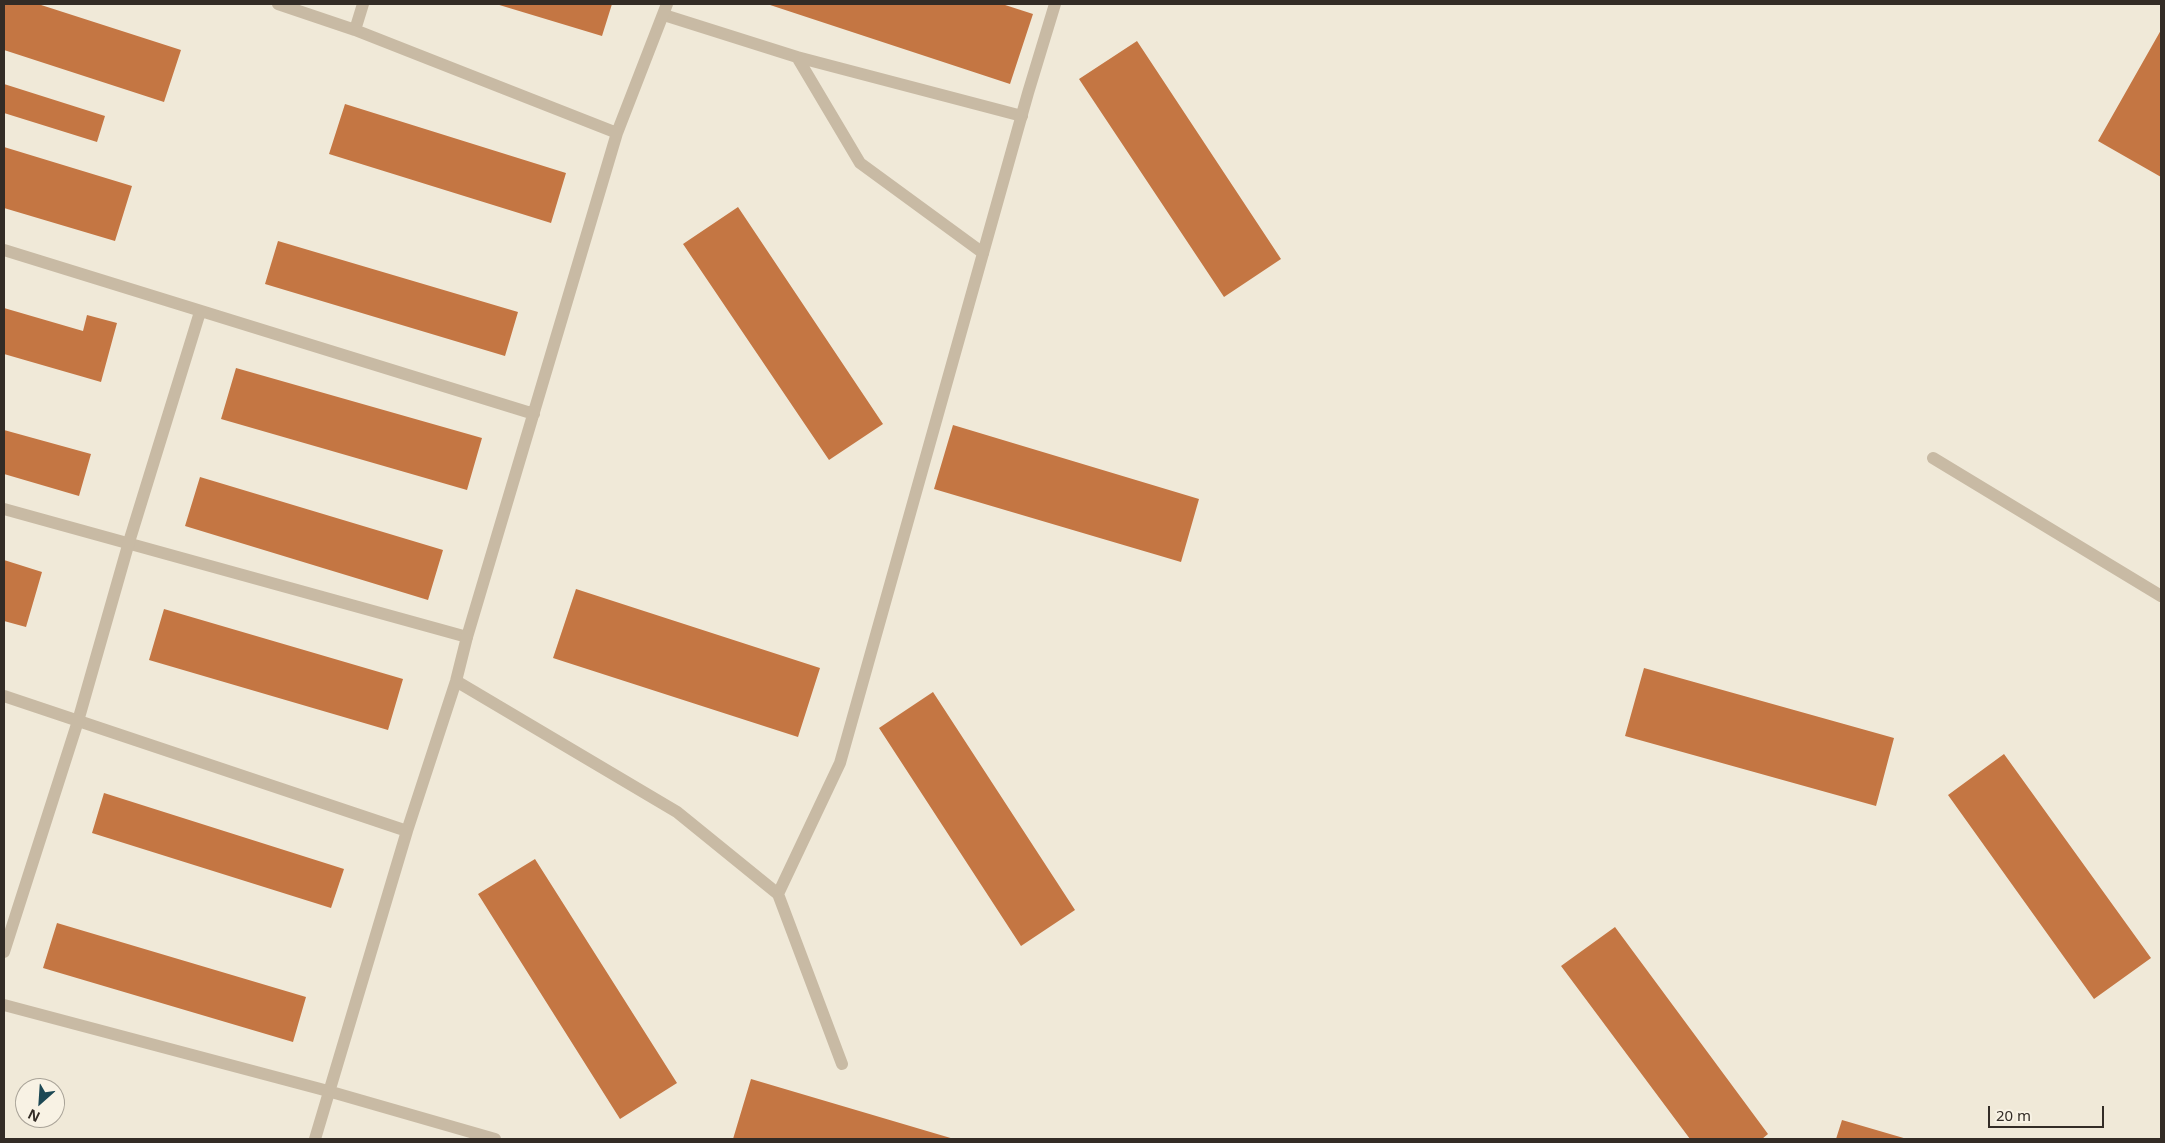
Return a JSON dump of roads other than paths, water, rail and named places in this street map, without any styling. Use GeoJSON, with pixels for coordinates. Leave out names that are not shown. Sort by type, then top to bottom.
{"type":"FeatureCollection","features":[{"type":"Feature","properties":{"kind":"street"},"geometry":{"type":"LineString","coordinates":[[278,4],[355,30],[617,132]]}},
{"type":"Feature","properties":{"kind":"street"},"geometry":{"type":"LineString","coordinates":[[355,30],[363,4]]}},
{"type":"Feature","properties":{"kind":"street"},"geometry":{"type":"LineString","coordinates":[[778,894],[840,763],[983,253],[1056,4]]}},
{"type":"Feature","properties":{"kind":"street"},"geometry":{"type":"LineString","coordinates":[[315,1139],[407,831],[456,681],[467,637],[617,132],[666,9],[797,57],[1022,116]]}},
{"type":"Feature","properties":{"kind":"street"},"geometry":{"type":"LineString","coordinates":[[797,57],[860,163],[983,253]]}},
{"type":"Feature","properties":{"kind":"street"},"geometry":{"type":"LineString","coordinates":[[4,250],[534,414]]}},
{"type":"Feature","properties":{"kind":"street"},"geometry":{"type":"LineString","coordinates":[[4,952],[78,721],[129,542],[200,312]]}},
{"type":"Feature","properties":{"kind":"street"},"geometry":{"type":"LineString","coordinates":[[1933,458],[2161,596]]}},
{"type":"Feature","properties":{"kind":"street"},"geometry":{"type":"LineString","coordinates":[[4,508],[467,637]]}},
{"type":"Feature","properties":{"kind":"street"},"geometry":{"type":"LineString","coordinates":[[456,681],[677,812],[778,894],[842,1064]]}},
{"type":"Feature","properties":{"kind":"street"},"geometry":{"type":"LineString","coordinates":[[4,696],[407,831]]}},
{"type":"Feature","properties":{"kind":"street"},"geometry":{"type":"LineString","coordinates":[[4,1005],[328,1091],[495,1139]]}}]}
